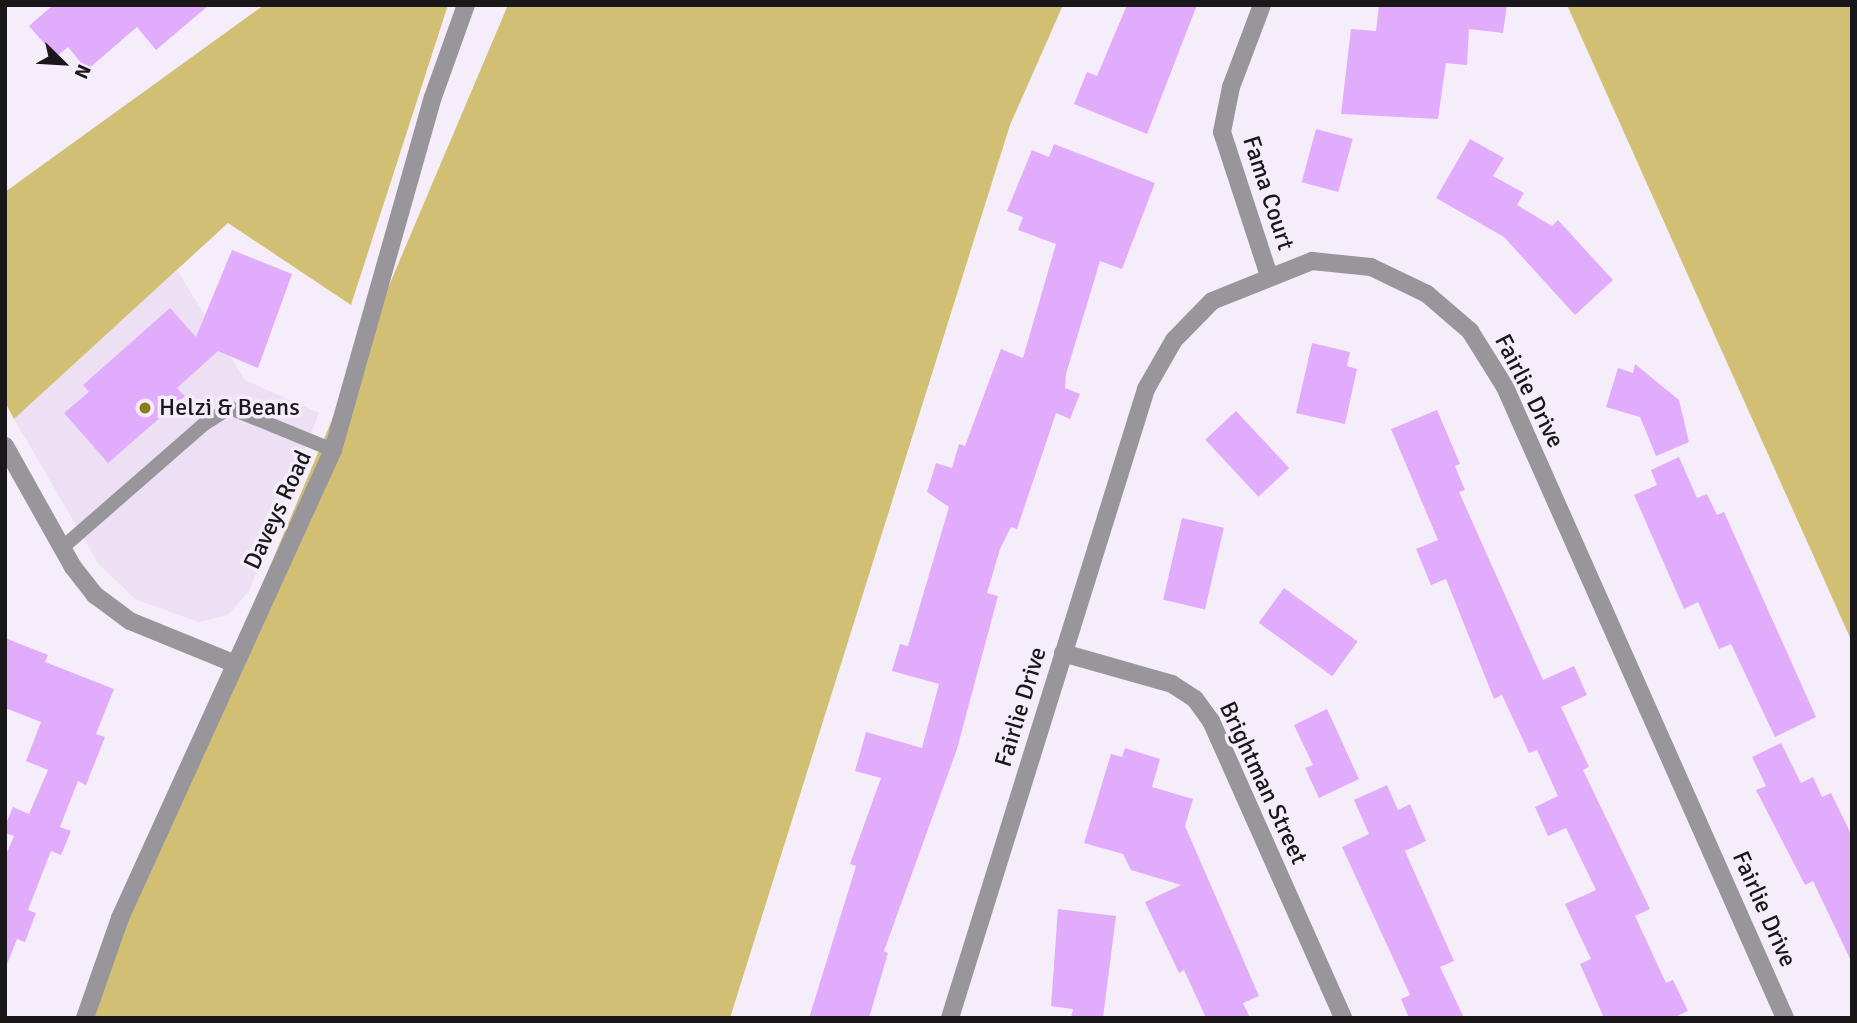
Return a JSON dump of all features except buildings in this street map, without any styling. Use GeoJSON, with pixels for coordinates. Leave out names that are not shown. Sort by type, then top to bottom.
{"type":"FeatureCollection","features":[{"type":"Feature","properties":{"kind":"street","name":"Daveys Road"},"geometry":{"type":"LineString","coordinates":[[85,1018],[120,918],[233,663],[333,450],[433,97],[466,5]]}},
{"type":"Feature","properties":{"kind":"street","name":"Fama Court"},"geometry":{"type":"LineString","coordinates":[[1262,5],[1231,87],[1222,132],[1269,275]]}},
{"type":"Feature","properties":{"kind":"street","name":"Fairlie Drive"},"geometry":{"type":"LineString","coordinates":[[950,1018],[1146,389],[1174,340],[1212,301],[1269,275],[1312,261],[1371,267],[1427,294],[1470,331],[1505,387],[1785,1018]]}},
{"type":"Feature","properties":{"kind":"street"},"geometry":{"type":"LineString","coordinates":[[5,446],[62,548],[95,595],[130,621],[233,663]]}},
{"type":"Feature","properties":{"kind":"street","name":"Brightman Street"},"geometry":{"type":"LineString","coordinates":[[1063,653],[1172,684],[1195,699],[1211,721],[1343,1018]]}},
{"type":"Feature","properties":{"kind":"lane"},"geometry":{"type":"LineString","coordinates":[[62,548],[204,424],[230,408],[333,450]]}},
{"type":"Feature","properties":{"kind":"shaded area"},"geometry":{"type":"Polygon","coordinates":[[[264,5],[448,5],[351,305],[228,223],[14,419],[5,402],[5,192],[264,5]]]}},
{"type":"Feature","properties":{"kind":"shaded area"},"geometry":{"type":"Polygon","coordinates":[[[508,5],[1063,5],[1010,125],[730,1018],[86,1018],[113,936],[508,5]]]}},
{"type":"Feature","properties":{"kind":"shaded area"},"geometry":{"type":"Polygon","coordinates":[[[1567,5],[1852,5],[1852,642],[1567,5]]]}},
{"type":"Feature","properties":{"kind":"shaded area"},"geometry":{"type":"Polygon","coordinates":[[[177,270],[245,380],[319,413],[249,591],[228,615],[198,622],[135,599],[98,563],[14,419],[177,270]]]}},
{"type":"Feature","properties":{"kind":"place","name":"Helzi & Beans"},"geometry":{"type":"Point","coordinates":[145,408]}}]}
